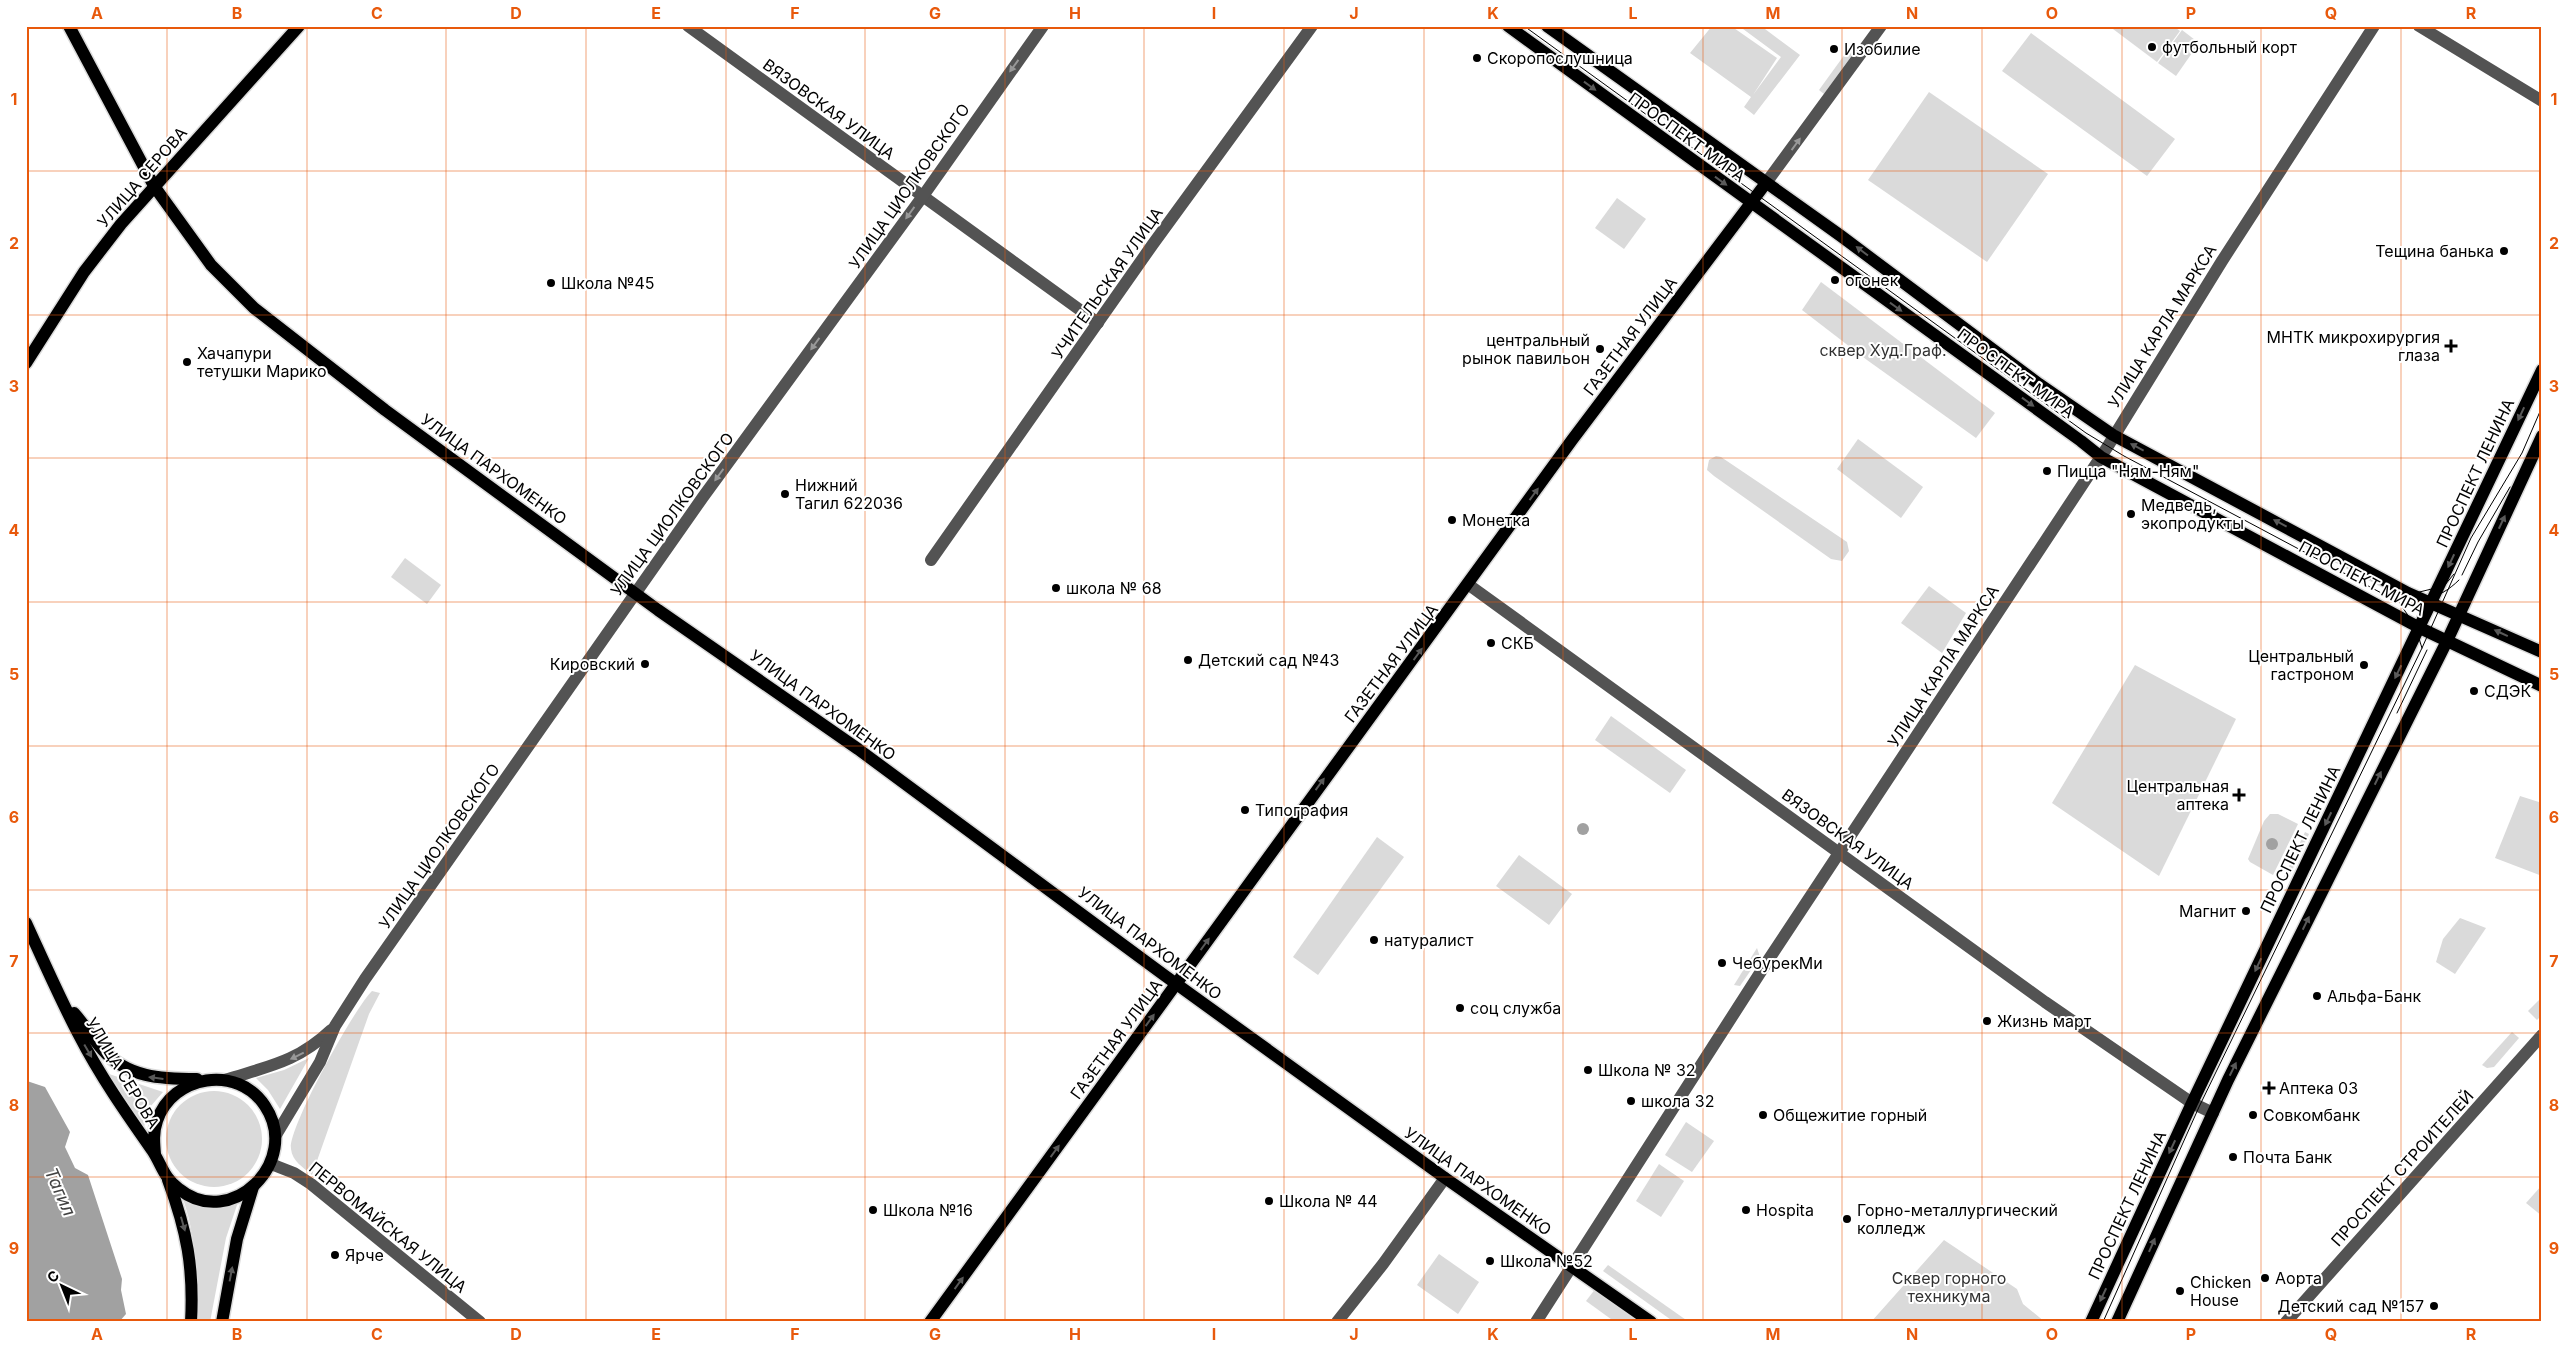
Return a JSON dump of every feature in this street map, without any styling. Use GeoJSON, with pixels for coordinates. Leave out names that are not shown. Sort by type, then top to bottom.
{"type":"FeatureCollection","features":[{"type":"Feature","properties":{"kind":"main road","name":"УЛИЦА ПАРХОМЕНКО"},"geometry":{"type":"LineString","coordinates":[[70,26],[154,186],[211,265],[254,308],[398,420],[866,755],[1176,984],[1445,1178],[1651,1322]]}},
{"type":"Feature","properties":{"kind":"main road","name":"УЛИЦА СЕРОВА"},"geometry":{"type":"LineString","coordinates":[[26,363],[84,272],[154,186],[300,26]]}},
{"type":"Feature","properties":{"kind":"main road","name":"ПРОСПЕКТ МИРА"},"geometry":{"type":"LineString","coordinates":[[1508,26],[2101,457],[2420,628],[2542,686]]}},
{"type":"Feature","properties":{"kind":"main road","name":"ПРОСПЕКТ МИРА"},"geometry":{"type":"LineString","coordinates":[[1548,26],[1841,236],[2039,384],[2113,435],[2353,564],[2431,603],[2460,614],[2542,652]]}},
{"type":"Feature","properties":{"kind":"main road","name":"ГАЗЕТНАЯ УЛИЦА"},"geometry":{"type":"LineString","coordinates":[[930,1322],[1469,585],[1572,440],[1766,182]]}},
{"type":"Feature","properties":{"kind":"main road","name":"ПРОСПЕКТ ЛЕНИНА"},"geometry":{"type":"LineString","coordinates":[[2091,1322],[2192,1103],[2542,370]]}},
{"type":"Feature","properties":{"kind":"main road"},"geometry":{"type":"LineString","coordinates":[[2117,1322],[2213,1113],[2447,641],[2542,436]]}},
{"type":"Feature","properties":{"kind":"main road","name":"УЛИЦА СЕРОВА"},"geometry":{"type":"LineString","coordinates":[[26,922],[79,1035],[99,1071],[155,1154]]}},
{"type":"Feature","properties":{"kind":"main road","name":"УЛИЦА СЕРОВА"},"geometry":{"type":"LineString","coordinates":[[67,1007],[75,1014],[102,1049],[113,1060],[128,1069],[147,1077],[205,1080]]}},
{"type":"Feature","properties":{"kind":"main road"},"geometry":{"type":"LineString","coordinates":[[191,1322],[190,1256],[179,1210],[167,1178],[155,1154],[156,1121],[164,1106],[175,1094],[189,1084],[205,1080],[225,1080],[241,1085],[260,1099],[272,1119],[276,1135],[271,1164],[253,1187],[237,1239],[222,1322]]}},
{"type":"Feature","properties":{"kind":"main road"},"geometry":{"type":"LineString","coordinates":[[167,1178],[181,1191],[198,1199],[218,1201],[236,1197],[253,1187]]}},
{"type":"Feature","properties":{"kind":"street","name":"ВЯЗОВСКАЯ УЛИЦА"},"geometry":{"type":"LineString","coordinates":[[688,26],[1098,322]]}},
{"type":"Feature","properties":{"kind":"street","name":"УЛИЦА ЦИОЛКОВСКОГО"},"geometry":{"type":"LineString","coordinates":[[276,1135],[320,1062],[335,1026],[365,979],[636,592],[923,196],[1043,26]]}},
{"type":"Feature","properties":{"kind":"street","name":"УЧИТЕЛЬСКАЯ УЛИЦА"},"geometry":{"type":"LineString","coordinates":[[931,560],[1152,244],[1312,26]]}},
{"type":"Feature","properties":{"kind":"street","name":"ГАЗЕТНАЯ УЛИЦА"},"geometry":{"type":"LineString","coordinates":[[1766,182],[1881,26]]}},
{"type":"Feature","properties":{"kind":"street","name":"УЛИЦА КАРЛА МАРКСА"},"geometry":{"type":"LineString","coordinates":[[1536,1322],[1839,853],[2101,457],[2113,435],[2374,26]]}},
{"type":"Feature","properties":{"kind":"street"},"geometry":{"type":"LineString","coordinates":[[2419,26],[2542,101]]}},
{"type":"Feature","properties":{"kind":"street","name":"ВЯЗОВСКАЯ УЛИЦА"},"geometry":{"type":"LineString","coordinates":[[1469,585],[2045,1002],[2192,1103],[2213,1113]]}},
{"type":"Feature","properties":{"kind":"street","name":"УЛИЦА ЦИОЛКОВСКОГО"},"geometry":{"type":"LineString","coordinates":[[225,1080],[295,1058],[313,1047],[335,1026]]}},
{"type":"Feature","properties":{"kind":"street","name":"ПРОСПЕКТ СТРОИТЕЛЕЙ"},"geometry":{"type":"LineString","coordinates":[[2286,1322],[2542,1035]]}},
{"type":"Feature","properties":{"kind":"street","name":"ПЕРВОМАЙСКАЯ УЛИЦА"},"geometry":{"type":"LineString","coordinates":[[271,1164],[294,1173],[311,1184],[480,1322]]}},
{"type":"Feature","properties":{"kind":"street"},"geometry":{"type":"LineString","coordinates":[[1337,1322],[1383,1264],[1445,1178]]}},
{"type":"Feature","properties":{"kind":"green space"},"geometry":{"type":"Polygon","coordinates":[[[1712,26],[1731,26],[1777,58],[1753,95],[1781,57],[1739,26],[1761,26],[1800,55],[1754,115],[1744,107],[1751,97],[1690,53],[1712,26]]]}},
{"type":"Feature","properties":{"kind":"green space","name":"футбольный корт"},"geometry":{"type":"Polygon","coordinates":[[[2109,26],[2173,26],[2180,31],[2157,62],[2109,26]]]}},
{"type":"Feature","properties":{"kind":"green space"},"geometry":{"type":"Polygon","coordinates":[[[2182,30],[2199,43],[2176,76],[2158,63],[2182,30]]]}},
{"type":"Feature","properties":{"kind":"green space"},"geometry":{"type":"Polygon","coordinates":[[[2031,33],[2175,139],[2147,176],[2002,71],[2031,33]]]}},
{"type":"Feature","properties":{"kind":"green space"},"geometry":{"type":"Polygon","coordinates":[[[1853,43],[1858,47],[1824,94],[1819,90],[1853,43]]]}},
{"type":"Feature","properties":{"kind":"green space"},"geometry":{"type":"Polygon","coordinates":[[[1929,92],[2048,174],[1987,262],[1868,180],[1929,92]]]}},
{"type":"Feature","properties":{"kind":"green space"},"geometry":{"type":"Polygon","coordinates":[[[1617,198],[1646,219],[1624,249],[1595,228],[1617,198]]]}},
{"type":"Feature","properties":{"kind":"green space","name":"сквер Худ.Граф."},"geometry":{"type":"Polygon","coordinates":[[[1821,282],[1995,413],[1976,438],[1867,360],[1802,310],[1821,282]]]}},
{"type":"Feature","properties":{"kind":"green space"},"geometry":{"type":"Polygon","coordinates":[[[1858,439],[1923,487],[1901,518],[1837,469],[1858,439]]]}},
{"type":"Feature","properties":{"kind":"green space"},"geometry":{"type":"Polygon","coordinates":[[[1716,456],[1721,457],[1847,542],[1849,551],[1842,561],[1831,559],[1714,476],[1707,470],[1709,460],[1716,456]]]}},
{"type":"Feature","properties":{"kind":"green space"},"geometry":{"type":"Polygon","coordinates":[[[405,558],[441,585],[427,604],[391,577],[405,558]]]}},
{"type":"Feature","properties":{"kind":"green space"},"geometry":{"type":"Polygon","coordinates":[[[1929,586],[1966,613],[1942,653],[1901,623],[1929,586]]]}},
{"type":"Feature","properties":{"kind":"green space"},"geometry":{"type":"Polygon","coordinates":[[[2135,665],[2236,719],[2159,876],[2052,803],[2135,665]]]}},
{"type":"Feature","properties":{"kind":"green space"},"geometry":{"type":"Polygon","coordinates":[[[1611,716],[1686,770],[1670,793],[1595,740],[1611,716]]]}},
{"type":"Feature","properties":{"kind":"green space"},"geometry":{"type":"Polygon","coordinates":[[[2520,796],[2542,803],[2542,876],[2495,858],[2520,796]]]}},
{"type":"Feature","properties":{"kind":"green space"},"geometry":{"type":"Polygon","coordinates":[[[2270,814],[2278,814],[2298,824],[2273,875],[2248,859],[2264,821],[2270,814]]]}},
{"type":"Feature","properties":{"kind":"green space"},"geometry":{"type":"Polygon","coordinates":[[[2305,832],[2309,834],[2288,879],[2284,877],[2305,832]]]}},
{"type":"Feature","properties":{"kind":"green space"},"geometry":{"type":"Polygon","coordinates":[[[1377,837],[1404,857],[1318,975],[1293,957],[1377,837]]]}},
{"type":"Feature","properties":{"kind":"green space"},"geometry":{"type":"Polygon","coordinates":[[[1519,855],[1572,894],[1549,925],[1496,886],[1519,855]]]}},
{"type":"Feature","properties":{"kind":"green space"},"geometry":{"type":"Polygon","coordinates":[[[2460,918],[2486,928],[2455,974],[2436,962],[2443,939],[2460,918]]]}},
{"type":"Feature","properties":{"kind":"green space"},"geometry":{"type":"Polygon","coordinates":[[[1757,948],[1760,957],[1740,986],[1734,985],[1757,948]]]}},
{"type":"Feature","properties":{"kind":"green space"},"geometry":{"type":"Polygon","coordinates":[[[372,991],[380,993],[369,1014],[312,1175],[299,1164],[292,1153],[293,1137],[311,1094],[338,1042],[372,991]]]}},
{"type":"Feature","properties":{"kind":"green space"},"geometry":{"type":"Polygon","coordinates":[[[2542,997],[2542,1015],[2537,1020],[2528,1011],[2542,997]]]}},
{"type":"Feature","properties":{"kind":"green space"},"geometry":{"type":"Polygon","coordinates":[[[2512,1032],[2519,1038],[2494,1067],[2487,1068],[2482,1065],[2512,1032]]]}},
{"type":"Feature","properties":{"kind":"green space"},"geometry":{"type":"Polygon","coordinates":[[[309,1058],[280,1109],[268,1090],[256,1078],[284,1070],[309,1058]]]}},
{"type":"Feature","properties":{"kind":"green space"},"geometry":{"type":"Polygon","coordinates":[[[109,1074],[163,1092],[150,1107],[144,1127],[109,1074]]]}},
{"type":"Feature","properties":{"kind":"green space"},"geometry":{"type":"Polygon","coordinates":[[[214,1091],[232,1094],[248,1105],[259,1121],[262,1139],[259,1157],[248,1173],[232,1184],[214,1187],[196,1184],[180,1173],[169,1157],[166,1139],[169,1121],[180,1105],[196,1094],[214,1091]]]}},
{"type":"Feature","properties":{"kind":"green space"},"geometry":{"type":"Polygon","coordinates":[[[1686,1122],[1714,1141],[1692,1172],[1665,1155],[1686,1122]]]}},
{"type":"Feature","properties":{"kind":"green space"},"geometry":{"type":"Polygon","coordinates":[[[1659,1164],[1684,1181],[1661,1217],[1636,1201],[1659,1164]]]}},
{"type":"Feature","properties":{"kind":"green space"},"geometry":{"type":"Polygon","coordinates":[[[2542,1185],[2542,1216],[2526,1203],[2542,1185]]]}},
{"type":"Feature","properties":{"kind":"green space"},"geometry":{"type":"Polygon","coordinates":[[[187,1196],[238,1202],[226,1238],[210,1322],[196,1322],[194,1244],[183,1199],[187,1196]]]}},
{"type":"Feature","properties":{"kind":"green space","name":"Сквер горного техникума"},"geometry":{"type":"Polygon","coordinates":[[[1944,1240],[2017,1289],[2023,1304],[2045,1322],[1871,1322],[1944,1240]]]}},
{"type":"Feature","properties":{"kind":"green space"},"geometry":{"type":"Polygon","coordinates":[[[1439,1254],[1479,1282],[1458,1314],[1417,1285],[1439,1254]]]}},
{"type":"Feature","properties":{"kind":"green space"},"geometry":{"type":"Polygon","coordinates":[[[1608,1265],[1689,1322],[1674,1322],[1603,1271],[1608,1265]]]}},
{"type":"Feature","properties":{"kind":"green space"},"geometry":{"type":"Polygon","coordinates":[[[1596,1288],[1644,1322],[1615,1322],[1586,1301],[1596,1288]]]}},
{"type":"Feature","properties":{"kind":"water"},"geometry":{"type":"Polygon","coordinates":[[[1585,823],[1588,824],[1588,834],[1581,835],[1578,834],[1577,827],[1578,824],[1585,823]]]}},
{"type":"Feature","properties":{"kind":"water"},"geometry":{"type":"Polygon","coordinates":[[[2270,838],[2274,838],[2278,844],[2274,850],[2270,850],[2266,846],[2266,842],[2270,838]]]}},
{"type":"Feature","properties":{"kind":"water","name":"Тагил"},"geometry":{"type":"Polygon","coordinates":[[[26,1077],[27,1081],[45,1087],[70,1132],[65,1147],[75,1168],[88,1175],[122,1279],[121,1290],[126,1314],[119,1322],[28,1322],[26,1077]]]}},
{"type":"Feature","properties":{"kind":"tram line"},"geometry":{"type":"LineString","coordinates":[[1524,26],[2086,433],[2124,456],[2387,596],[2407,600],[2426,599],[2443,592],[2459,580]]}},
{"type":"Feature","properties":{"kind":"tram line"},"geometry":{"type":"LineString","coordinates":[[2103,1322],[2199,1107],[2422,648],[2471,538],[2522,453],[2542,407]]}},
{"type":"Feature","properties":{"kind":"tram line"},"geometry":{"type":"LineString","coordinates":[[2462,575],[2478,542],[2510,487]]}},
{"type":"Feature","properties":{"kind":"tram line"},"geometry":{"type":"LineString","coordinates":[[2407,595],[2444,586],[2454,574]]}},
{"type":"Feature","properties":{"kind":"tram line"},"geometry":{"type":"LineString","coordinates":[[2395,596],[2415,626],[2422,648]]}},
{"type":"Feature","properties":{"kind":"tram line"},"geometry":{"type":"LineString","coordinates":[[2397,713],[2427,650]]}},
{"type":"Feature","properties":{"kind":"place","name":"футбольный корт"},"geometry":{"type":"Point","coordinates":[2152,47]}},
{"type":"Feature","properties":{"kind":"place","name":"Изобилие"},"geometry":{"type":"Point","coordinates":[1834,49]}},
{"type":"Feature","properties":{"kind":"place","name":"Скоропослушница"},"geometry":{"type":"Point","coordinates":[1477,58]}},
{"type":"Feature","properties":{"kind":"place","name":"Тещина банька"},"geometry":{"type":"Point","coordinates":[2504,251]}},
{"type":"Feature","properties":{"kind":"place","name":"огонек"},"geometry":{"type":"Point","coordinates":[1835,280]}},
{"type":"Feature","properties":{"kind":"place","name":"Школа №45"},"geometry":{"type":"Point","coordinates":[551,283]}},
{"type":"Feature","properties":{"kind":"place","name":"МНТК микрохирургия глаза"},"geometry":{"type":"Point","coordinates":[2451,346]}},
{"type":"Feature","properties":{"kind":"place","name":"центральный рынок павильон"},"geometry":{"type":"Point","coordinates":[1600,349]}},
{"type":"Feature","properties":{"kind":"place","name":"Хачапури тетушки Марико"},"geometry":{"type":"Point","coordinates":[187,362]}},
{"type":"Feature","properties":{"kind":"place","name":"Пицца \"Ням-Ням\""},"geometry":{"type":"Point","coordinates":[2047,471]}},
{"type":"Feature","properties":{"kind":"place","name":"Нижний Тагил 622036"},"geometry":{"type":"Point","coordinates":[785,494]}},
{"type":"Feature","properties":{"kind":"place","name":"Медведь, экопродукты"},"geometry":{"type":"Point","coordinates":[2131,514]}},
{"type":"Feature","properties":{"kind":"place","name":"Монетка"},"geometry":{"type":"Point","coordinates":[1452,520]}},
{"type":"Feature","properties":{"kind":"place","name":"школа № 68"},"geometry":{"type":"Point","coordinates":[1056,588]}},
{"type":"Feature","properties":{"kind":"place","name":"СКБ"},"geometry":{"type":"Point","coordinates":[1491,643]}},
{"type":"Feature","properties":{"kind":"place","name":"Детский сад №43"},"geometry":{"type":"Point","coordinates":[1188,660]}},
{"type":"Feature","properties":{"kind":"place","name":"Кировский"},"geometry":{"type":"Point","coordinates":[645,664]}},
{"type":"Feature","properties":{"kind":"place","name":"Центральный гастроном"},"geometry":{"type":"Point","coordinates":[2364,665]}},
{"type":"Feature","properties":{"kind":"place","name":"СДЭК"},"geometry":{"type":"Point","coordinates":[2474,691]}},
{"type":"Feature","properties":{"kind":"place","name":"Центральная аптека"},"geometry":{"type":"Point","coordinates":[2239,795]}},
{"type":"Feature","properties":{"kind":"place","name":"Типография"},"geometry":{"type":"Point","coordinates":[1245,810]}},
{"type":"Feature","properties":{"kind":"place","name":"Магнит"},"geometry":{"type":"Point","coordinates":[2246,911]}},
{"type":"Feature","properties":{"kind":"place","name":"натуралист"},"geometry":{"type":"Point","coordinates":[1374,940]}},
{"type":"Feature","properties":{"kind":"place","name":"ЧебурекМи"},"geometry":{"type":"Point","coordinates":[1722,963]}},
{"type":"Feature","properties":{"kind":"place","name":"Альфа-Банк"},"geometry":{"type":"Point","coordinates":[2317,996]}},
{"type":"Feature","properties":{"kind":"place","name":"соц служба"},"geometry":{"type":"Point","coordinates":[1460,1008]}},
{"type":"Feature","properties":{"kind":"place","name":"Жизнь март"},"geometry":{"type":"Point","coordinates":[1987,1021]}},
{"type":"Feature","properties":{"kind":"place","name":"Школа № 32"},"geometry":{"type":"Point","coordinates":[1588,1070]}},
{"type":"Feature","properties":{"kind":"place","name":"Аптека 03"},"geometry":{"type":"Point","coordinates":[2269,1088]}},
{"type":"Feature","properties":{"kind":"place","name":"школа 32"},"geometry":{"type":"Point","coordinates":[1631,1101]}},
{"type":"Feature","properties":{"kind":"place","name":"Общежитие горный"},"geometry":{"type":"Point","coordinates":[1763,1115]}},
{"type":"Feature","properties":{"kind":"place","name":"Совкомбанк"},"geometry":{"type":"Point","coordinates":[2253,1115]}},
{"type":"Feature","properties":{"kind":"place","name":"Почта Банк"},"geometry":{"type":"Point","coordinates":[2233,1157]}},
{"type":"Feature","properties":{"kind":"place","name":"Школа № 44"},"geometry":{"type":"Point","coordinates":[1269,1201]}},
{"type":"Feature","properties":{"kind":"place","name":"Школа №16"},"geometry":{"type":"Point","coordinates":[873,1210]}},
{"type":"Feature","properties":{"kind":"place","name":"Hospita"},"geometry":{"type":"Point","coordinates":[1746,1210]}},
{"type":"Feature","properties":{"kind":"place","name":"Горно-металлургический колледж"},"geometry":{"type":"Point","coordinates":[1847,1219]}},
{"type":"Feature","properties":{"kind":"place","name":"Ярче"},"geometry":{"type":"Point","coordinates":[335,1255]}},
{"type":"Feature","properties":{"kind":"place","name":"Школа №52"},"geometry":{"type":"Point","coordinates":[1490,1261]}},
{"type":"Feature","properties":{"kind":"place","name":"Аорта"},"geometry":{"type":"Point","coordinates":[2265,1278]}},
{"type":"Feature","properties":{"kind":"place","name":"Chicken House"},"geometry":{"type":"Point","coordinates":[2180,1291]}},
{"type":"Feature","properties":{"kind":"place","name":"Детский сад №157"},"geometry":{"type":"Point","coordinates":[2434,1306]}}]}
